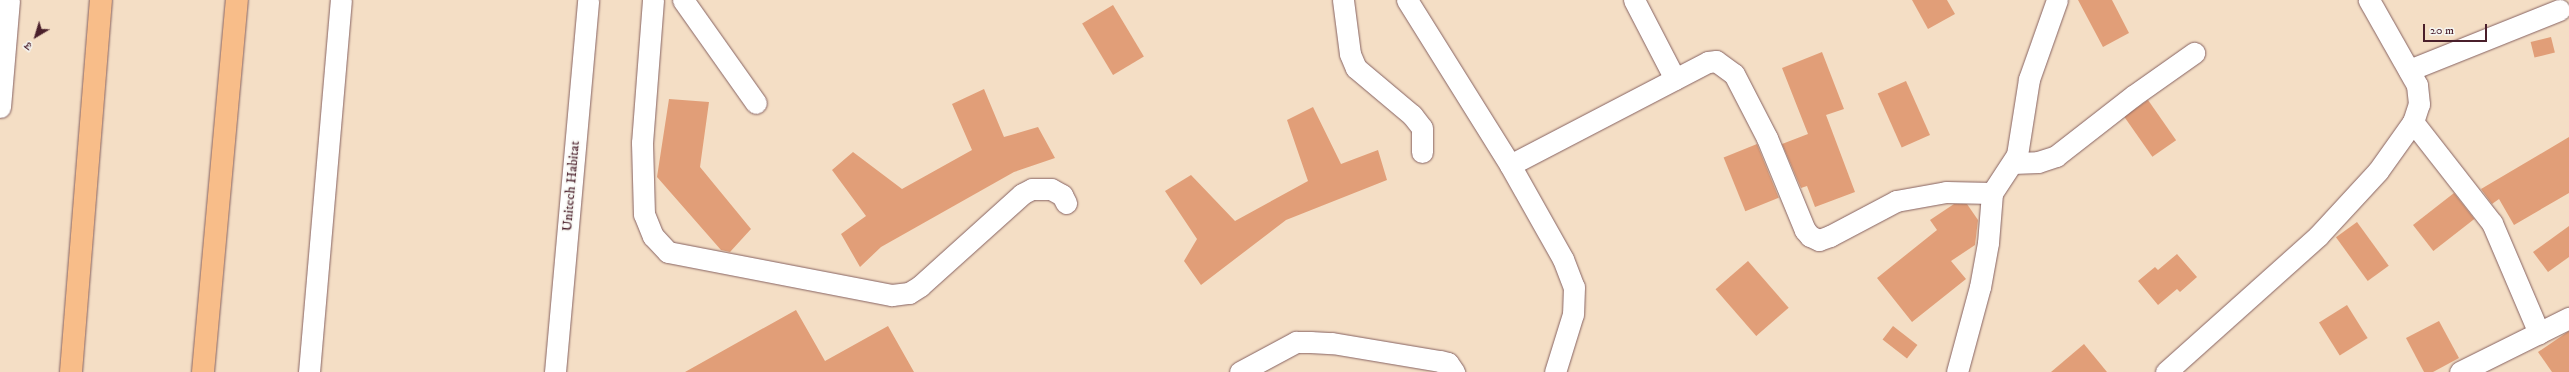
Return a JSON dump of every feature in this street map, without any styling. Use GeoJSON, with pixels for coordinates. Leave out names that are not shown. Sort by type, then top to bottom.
{"type":"FeatureCollection","features":[{"type":"Feature","properties":{"kind":"main road"},"geometry":{"type":"LineString","coordinates":[[71,372],[101,0]]}},
{"type":"Feature","properties":{"kind":"main road"},"geometry":{"type":"LineString","coordinates":[[203,372],[237,0]]}},
{"type":"Feature","properties":{"kind":"street"},"geometry":{"type":"LineString","coordinates":[[0,106],[8,0]]}},
{"type":"Feature","properties":{"kind":"street"},"geometry":{"type":"LineString","coordinates":[[309,372],[342,0]]}},
{"type":"Feature","properties":{"kind":"street","name":"Unitech Habitat"},"geometry":{"type":"LineString","coordinates":[[555,372],[588,0]]}},
{"type":"Feature","properties":{"kind":"street"},"geometry":{"type":"LineString","coordinates":[[653,0],[642,143],[644,214],[653,236],[668,252],[892,295],[909,293],[920,286],[1022,194],[1032,189],[1051,189],[1062,195],[1066,202]]}},
{"type":"Feature","properties":{"kind":"street"},"geometry":{"type":"LineString","coordinates":[[683,0],[756,103]]}},
{"type":"Feature","properties":{"kind":"street"},"geometry":{"type":"LineString","coordinates":[[1344,0],[1350,54],[1356,68],[1412,115],[1422,128],[1422,152]]}},
{"type":"Feature","properties":{"kind":"street"},"geometry":{"type":"LineString","coordinates":[[1407,0],[1510,165],[1563,259],[1574,287],[1573,314],[1555,372]]}},
{"type":"Feature","properties":{"kind":"street"},"geometry":{"type":"LineString","coordinates":[[1634,0],[1675,79]]}},
{"type":"Feature","properties":{"kind":"street"},"geometry":{"type":"LineString","coordinates":[[1957,372],[1980,287],[1988,243],[1992,194],[2017,155],[2029,79],[2057,0]]}},
{"type":"Feature","properties":{"kind":"street"},"geometry":{"type":"LineString","coordinates":[[2166,372],[2318,236],[2378,171],[2413,122],[2419,95],[2409,70],[2369,0]]}},
{"type":"Feature","properties":{"kind":"street"},"geometry":{"type":"LineString","coordinates":[[2409,70],[2560,9]]}},
{"type":"Feature","properties":{"kind":"street"},"geometry":{"type":"LineString","coordinates":[[2013,163],[2038,162],[2056,156],[2133,96],[2194,53]]}},
{"type":"Feature","properties":{"kind":"street"},"geometry":{"type":"LineString","coordinates":[[1510,165],[1708,62],[1716,61],[1734,74],[1767,138],[1805,230],[1810,236],[1819,240],[1896,201],[1946,192],[1992,194]]}},
{"type":"Feature","properties":{"kind":"street"},"geometry":{"type":"LineString","coordinates":[[2413,122],[2492,223],[2539,333]]}},
{"type":"Feature","properties":{"kind":"street"},"geometry":{"type":"LineString","coordinates":[[2460,372],[2569,318]]}},
{"type":"Feature","properties":{"kind":"street"},"geometry":{"type":"LineString","coordinates":[[1240,372],[1296,342],[1310,342],[1332,343],[1440,361],[1448,363],[1454,368],[1454,372]]}},
{"type":"Feature","properties":{"kind":"building"},"geometry":{"type":"Polygon","coordinates":[[[1912,0],[1947,0],[1955,14],[1928,29],[1912,0]]]}},
{"type":"Feature","properties":{"kind":"building"},"geometry":{"type":"Polygon","coordinates":[[[2078,0],[2112,0],[2129,33],[2103,47],[2078,0]]]}},
{"type":"Feature","properties":{"kind":"building"},"geometry":{"type":"Polygon","coordinates":[[[1113,5],[1144,56],[1113,75],[1082,24],[1113,5]]]}},
{"type":"Feature","properties":{"kind":"building"},"geometry":{"type":"Polygon","coordinates":[[[2551,37],[2555,53],[2534,58],[2531,42],[2551,37]]]}},
{"type":"Feature","properties":{"kind":"building"},"geometry":{"type":"Polygon","coordinates":[[[1822,52],[1844,109],[1826,115],[1855,192],[1815,207],[1807,186],[1801,188],[1782,144],[1808,134],[1782,68],[1822,52]]]}},
{"type":"Feature","properties":{"kind":"building"},"geometry":{"type":"Polygon","coordinates":[[[1906,81],[1930,135],[1902,148],[1878,94],[1906,81]]]}},
{"type":"Feature","properties":{"kind":"building"},"geometry":{"type":"Polygon","coordinates":[[[984,89],[1004,137],[1038,127],[1055,158],[1014,172],[881,247],[860,267],[841,234],[866,216],[832,170],[853,152],[902,189],[972,150],[952,104],[984,89]]]}},
{"type":"Feature","properties":{"kind":"building"},"geometry":{"type":"Polygon","coordinates":[[[669,99],[709,102],[700,167],[751,229],[730,252],[721,250],[657,177],[669,99]]]}},
{"type":"Feature","properties":{"kind":"building"},"geometry":{"type":"Polygon","coordinates":[[[2148,100],[2176,140],[2152,157],[2124,117],[2148,100]]]}},
{"type":"Feature","properties":{"kind":"building"},"geometry":{"type":"Polygon","coordinates":[[[1313,107],[1341,164],[1378,150],[1387,180],[1286,220],[1201,285],[1184,261],[1197,239],[1165,191],[1191,175],[1235,221],[1308,181],[1287,120],[1313,107]]]}},
{"type":"Feature","properties":{"kind":"building"},"geometry":{"type":"Polygon","coordinates":[[[2569,137],[2569,193],[2514,225],[2499,199],[2492,204],[2481,189],[2569,137]]]}},
{"type":"Feature","properties":{"kind":"building"},"geometry":{"type":"Polygon","coordinates":[[[1757,144],[1779,198],[1745,211],[1724,157],[1757,144]]]}},
{"type":"Feature","properties":{"kind":"building"},"geometry":{"type":"Polygon","coordinates":[[[2454,193],[2474,219],[2433,251],[2413,225],[2454,193]]]}},
{"type":"Feature","properties":{"kind":"building"},"geometry":{"type":"Polygon","coordinates":[[[1954,204],[1967,204],[1978,220],[1975,245],[1951,261],[1966,279],[1912,322],[1877,278],[1937,230],[1930,220],[1954,204]]]}},
{"type":"Feature","properties":{"kind":"building"},"geometry":{"type":"Polygon","coordinates":[[[2357,222],[2389,266],[2368,281],[2336,237],[2357,222]]]}},
{"type":"Feature","properties":{"kind":"building"},"geometry":{"type":"Polygon","coordinates":[[[2569,226],[2569,257],[2548,272],[2533,252],[2569,226]]]}},
{"type":"Feature","properties":{"kind":"building"},"geometry":{"type":"Polygon","coordinates":[[[2177,254],[2197,277],[2180,292],[2177,289],[2158,305],[2138,281],[2155,267],[2158,270],[2177,254]]]}},
{"type":"Feature","properties":{"kind":"building"},"geometry":{"type":"Polygon","coordinates":[[[1748,261],[1789,308],[1756,336],[1716,289],[1748,261]]]}},
{"type":"Feature","properties":{"kind":"building"},"geometry":{"type":"Polygon","coordinates":[[[2347,305],[2368,338],[2340,356],[2319,322],[2347,305]]]}},
{"type":"Feature","properties":{"kind":"building"},"geometry":{"type":"Polygon","coordinates":[[[796,310],[825,361],[888,326],[914,372],[685,372],[796,310]]]}},
{"type":"Feature","properties":{"kind":"building"},"geometry":{"type":"Polygon","coordinates":[[[2439,321],[2459,358],[2433,372],[2424,372],[2406,338],[2439,321]]]}},
{"type":"Feature","properties":{"kind":"building"},"geometry":{"type":"Polygon","coordinates":[[[1893,326],[1917,345],[1907,358],[1883,339],[1893,326]]]}},
{"type":"Feature","properties":{"kind":"building"},"geometry":{"type":"Polygon","coordinates":[[[2569,331],[2569,372],[2552,372],[2538,352],[2569,331]]]}},
{"type":"Feature","properties":{"kind":"building"},"geometry":{"type":"Polygon","coordinates":[[[2084,344],[2107,372],[2051,372],[2084,344]]]}}]}
